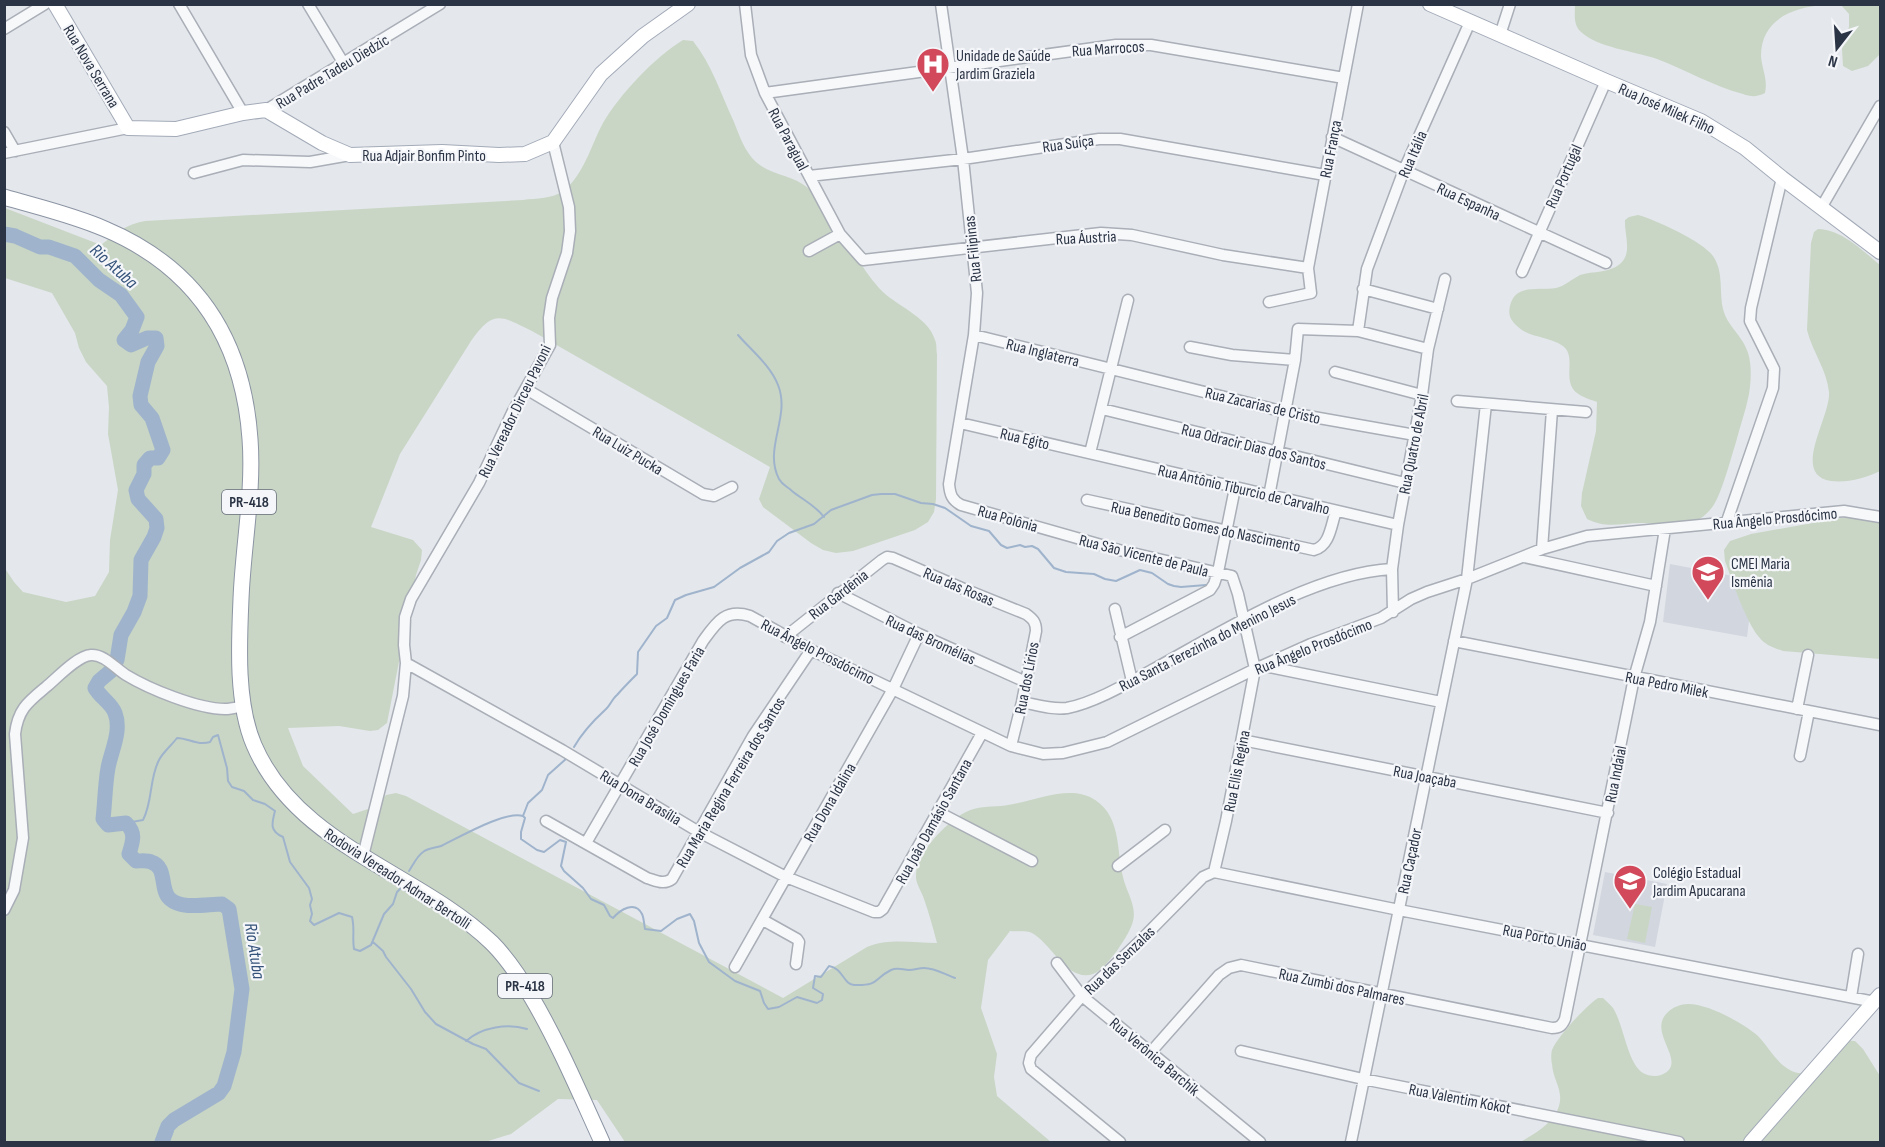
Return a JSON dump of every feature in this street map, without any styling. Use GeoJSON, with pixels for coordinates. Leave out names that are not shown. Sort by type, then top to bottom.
{"type":"FeatureCollection","features":[{"type":"Feature","properties":{"kind":"highway","name":"Rodovia Vereador Admar Bertolli"},"geometry":{"type":"LineString","coordinates":[[4,197],[105,229],[152,254],[181,278],[213,315],[232,351],[243,386],[251,440],[238,647],[245,720],[254,745],[275,781],[322,830],[441,903],[470,923],[495,946],[520,978],[544,1018],[602,1143]]}},
{"type":"Feature","properties":{"kind":"main road","name":"Rua Nova Serrana"},"geometry":{"type":"LineString","coordinates":[[55,4],[128,128]]}},
{"type":"Feature","properties":{"kind":"main road"},"geometry":{"type":"LineString","coordinates":[[554,142],[601,74],[643,36],[688,4]]}},
{"type":"Feature","properties":{"kind":"main road","name":"Rua José Milek Filho"},"geometry":{"type":"LineString","coordinates":[[1430,4],[1701,121],[1745,148],[1881,252]]}},
{"type":"Feature","properties":{"kind":"main road","name":"Rua Padre Tadeu Diedzic"},"geometry":{"type":"LineString","coordinates":[[128,128],[176,129],[243,113],[266,110]]}},
{"type":"Feature","properties":{"kind":"main road","name":"Rua Adjair Bonfim Pinto"},"geometry":{"type":"LineString","coordinates":[[266,110],[322,143],[350,155],[442,152],[525,154],[554,142]]}},
{"type":"Feature","properties":{"kind":"main road"},"geometry":{"type":"LineString","coordinates":[[1751,1143],[1878,998]]}},
{"type":"Feature","properties":{"kind":"street"},"geometry":{"type":"LineString","coordinates":[[4,29],[45,4]]}},
{"type":"Feature","properties":{"kind":"street"},"geometry":{"type":"LineString","coordinates":[[179,4],[243,113]]}},
{"type":"Feature","properties":{"kind":"street"},"geometry":{"type":"LineString","coordinates":[[308,4],[344,64]]}},
{"type":"Feature","properties":{"kind":"street","name":"Rua Padre Tadeu Diedzic"},"geometry":{"type":"LineString","coordinates":[[266,110],[440,4]]}},
{"type":"Feature","properties":{"kind":"street","name":"Rua Paragual"},"geometry":{"type":"LineString","coordinates":[[745,4],[751,55],[765,93],[840,234],[863,260]]}},
{"type":"Feature","properties":{"kind":"street","name":"Rua Filipinas"},"geometry":{"type":"LineString","coordinates":[[941,4],[963,159],[977,293],[974,335],[949,484],[950,494]]}},
{"type":"Feature","properties":{"kind":"street","name":"Rua França"},"geometry":{"type":"LineString","coordinates":[[1269,302],[1311,294],[1308,268],[1358,4]]}},
{"type":"Feature","properties":{"kind":"street"},"geometry":{"type":"LineString","coordinates":[[1500,35],[1510,4]]}},
{"type":"Feature","properties":{"kind":"street","name":"Rua Itália"},"geometry":{"type":"LineString","coordinates":[[1358,331],[1367,269],[1404,170],[1470,22]]}},
{"type":"Feature","properties":{"kind":"street","name":"Rua Marrocos"},"geometry":{"type":"LineString","coordinates":[[765,93],[1116,45],[1151,45],[1344,78]]}},
{"type":"Feature","properties":{"kind":"street","name":"Rua Portugal"},"geometry":{"type":"LineString","coordinates":[[1522,272],[1606,81]]}},
{"type":"Feature","properties":{"kind":"street"},"geometry":{"type":"LineString","coordinates":[[1821,208],[1881,106]]}},
{"type":"Feature","properties":{"kind":"street","name":"Rua Padre Tadeu Diedzic"},"geometry":{"type":"LineString","coordinates":[[10,152],[128,128]]}},
{"type":"Feature","properties":{"kind":"street"},"geometry":{"type":"LineString","coordinates":[[4,132],[10,152]]}},
{"type":"Feature","properties":{"kind":"street","name":"Rua Espanha"},"geometry":{"type":"LineString","coordinates":[[1332,137],[1606,263]]}},
{"type":"Feature","properties":{"kind":"street","name":"Rua Suíça"},"geometry":{"type":"LineString","coordinates":[[809,176],[963,159],[1099,139],[1120,139],[1325,175]]}},
{"type":"Feature","properties":{"kind":"street","name":"Rua Vereador Dirceu Pavoni"},"geometry":{"type":"LineString","coordinates":[[363,856],[403,696],[406,663],[405,617],[411,599],[479,483],[500,437],[550,345],[549,318],[552,298],[567,252],[570,231],[568,207],[554,142]]}},
{"type":"Feature","properties":{"kind":"street"},"geometry":{"type":"LineString","coordinates":[[195,173],[243,160],[310,162],[350,155]]}},
{"type":"Feature","properties":{"kind":"street"},"geometry":{"type":"LineString","coordinates":[[1727,521],[1773,388],[1774,369],[1750,321],[1751,308],[1782,178]]}},
{"type":"Feature","properties":{"kind":"street","name":"Rua Áustria"},"geometry":{"type":"LineString","coordinates":[[863,260],[1101,233],[1132,235],[1223,255],[1308,268]]}},
{"type":"Feature","properties":{"kind":"street"},"geometry":{"type":"LineString","coordinates":[[808,251],[840,234]]}},
{"type":"Feature","properties":{"kind":"street","name":"Rua Quatro de Abril"},"geometry":{"type":"LineString","coordinates":[[1393,612],[1392,569],[1398,525],[1422,395],[1428,349],[1445,279]]}},
{"type":"Feature","properties":{"kind":"street"},"geometry":{"type":"LineString","coordinates":[[1363,289],[1438,309]]}},
{"type":"Feature","properties":{"kind":"street"},"geometry":{"type":"LineString","coordinates":[[1090,453],[1128,300]]}},
{"type":"Feature","properties":{"kind":"street"},"geometry":{"type":"LineString","coordinates":[[1269,496],[1295,360],[1298,329],[1358,331],[1428,349]]}},
{"type":"Feature","properties":{"kind":"street","name":"Rua Inglaterra"},"geometry":{"type":"LineString","coordinates":[[974,335],[1112,369]]}},
{"type":"Feature","properties":{"kind":"street"},"geometry":{"type":"LineString","coordinates":[[1190,347],[1232,355],[1295,360]]}},
{"type":"Feature","properties":{"kind":"street","name":"Rua Zacarias de Cristo"},"geometry":{"type":"LineString","coordinates":[[1112,369],[1285,412],[1415,435]]}},
{"type":"Feature","properties":{"kind":"street"},"geometry":{"type":"LineString","coordinates":[[1335,372],[1422,395]]}},
{"type":"Feature","properties":{"kind":"street","name":"Rua Luiz Pucka"},"geometry":{"type":"LineString","coordinates":[[526,388],[703,494],[714,496],[732,487]]}},
{"type":"Feature","properties":{"kind":"street"},"geometry":{"type":"LineString","coordinates":[[1457,401],[1586,412]]}},
{"type":"Feature","properties":{"kind":"street","name":"Rua Caçador"},"geometry":{"type":"LineString","coordinates":[[1351,1143],[1467,579],[1486,404]]}},
{"type":"Feature","properties":{"kind":"street","name":"Rua Odracir Dias dos Santos"},"geometry":{"type":"LineString","coordinates":[[1102,409],[1405,483]]}},
{"type":"Feature","properties":{"kind":"street"},"geometry":{"type":"LineString","coordinates":[[1542,549],[1552,410]]}},
{"type":"Feature","properties":{"kind":"street","name":"Rua Egito"},"geometry":{"type":"LineString","coordinates":[[960,423],[1090,453]]}},
{"type":"Feature","properties":{"kind":"street","name":"Rua Antônio Tiburcio de Carvalho"},"geometry":{"type":"LineString","coordinates":[[1090,453],[1398,525]]}},
{"type":"Feature","properties":{"kind":"street"},"geometry":{"type":"LineString","coordinates":[[1120,637],[1210,590],[1218,572],[1235,488]]}},
{"type":"Feature","properties":{"kind":"street","name":"Rua Polônia"},"geometry":{"type":"LineString","coordinates":[[950,494],[954,501],[961,505],[1071,537]]}},
{"type":"Feature","properties":{"kind":"street","name":"Rua Benedito Gomes do Nascimento"},"geometry":{"type":"LineString","coordinates":[[1087,500],[1314,550],[1322,548],[1326,543],[1336,511]]}},
{"type":"Feature","properties":{"kind":"street","name":"Rua Ângelo Prosdócimo"},"geometry":{"type":"LineString","coordinates":[[740,613],[982,734],[1011,746],[1043,754],[1064,753],[1107,742],[1311,644],[1362,627],[1427,592],[1467,579],[1542,549],[1587,536],[1844,511],[1881,517]]}},
{"type":"Feature","properties":{"kind":"street","name":"Rua Indaial"},"geometry":{"type":"LineString","coordinates":[[1565,1019],[1634,678],[1650,622],[1665,530]]}},
{"type":"Feature","properties":{"kind":"street","name":"Rua São Vicente de Paula"},"geometry":{"type":"LineString","coordinates":[[1071,537],[1218,572]]}},
{"type":"Feature","properties":{"kind":"street"},"geometry":{"type":"LineString","coordinates":[[1524,557],[1656,586]]}},
{"type":"Feature","properties":{"kind":"street","name":"Rua Gardênia"},"geometry":{"type":"LineString","coordinates":[[785,637],[837,593],[882,560],[893,558]]}},
{"type":"Feature","properties":{"kind":"street","name":"Rua das Rosas"},"geometry":{"type":"LineString","coordinates":[[893,558],[1026,614]]}},
{"type":"Feature","properties":{"kind":"street","name":"Rua Santa Terezinha do Menino Jesus"},"geometry":{"type":"LineString","coordinates":[[1022,702],[1049,708],[1080,705],[1132,681],[1244,620],[1309,590],[1368,571],[1392,569]]}},
{"type":"Feature","properties":{"kind":"street"},"geometry":{"type":"LineString","coordinates":[[1218,572],[1232,576],[1259,668],[1441,702]]}},
{"type":"Feature","properties":{"kind":"street","name":"Rua das Bromélias"},"geometry":{"type":"LineString","coordinates":[[837,593],[1026,682]]}},
{"type":"Feature","properties":{"kind":"street"},"geometry":{"type":"LineString","coordinates":[[1115,609],[1132,681]]}},
{"type":"Feature","properties":{"kind":"street","name":"Rua José Domingues Faria"},"geometry":{"type":"LineString","coordinates":[[586,843],[703,641],[723,617],[740,613]]}},
{"type":"Feature","properties":{"kind":"street","name":"Rua dos Lírios"},"geometry":{"type":"LineString","coordinates":[[1011,746],[1022,702],[1036,625],[1026,614]]}},
{"type":"Feature","properties":{"kind":"street","name":"Rua Dona Idalina"},"geometry":{"type":"LineString","coordinates":[[735,967],[894,689],[920,634]]}},
{"type":"Feature","properties":{"kind":"street","name":"Rua Pedro Milek"},"geometry":{"type":"LineString","coordinates":[[1454,642],[1881,725]]}},
{"type":"Feature","properties":{"kind":"street","name":"Rua Maria Regina Ferreira dos Santos"},"geometry":{"type":"LineString","coordinates":[[586,843],[647,878],[660,883],[672,879],[753,736],[811,650]]}},
{"type":"Feature","properties":{"kind":"street"},"geometry":{"type":"LineString","coordinates":[[4,910],[14,890],[23,838],[15,734],[17,720],[26,704],[78,660],[92,655],[102,658],[124,675],[182,700],[225,709],[243,706]]}},
{"type":"Feature","properties":{"kind":"street"},"geometry":{"type":"LineString","coordinates":[[1797,709],[1808,655]]}},
{"type":"Feature","properties":{"kind":"street","name":"Rua Dona Brasília"},"geometry":{"type":"LineString","coordinates":[[406,663],[562,750],[699,832],[786,877],[874,912],[883,909]]}},
{"type":"Feature","properties":{"kind":"street","name":"Rua Ellis Regina"},"geometry":{"type":"LineString","coordinates":[[1214,872],[1259,668]]}},
{"type":"Feature","properties":{"kind":"street"},"geometry":{"type":"LineString","coordinates":[[1800,756],[1809,711]]}},
{"type":"Feature","properties":{"kind":"street","name":"Rua João Damásio Santana"},"geometry":{"type":"LineString","coordinates":[[883,909],[982,734]]}},
{"type":"Feature","properties":{"kind":"street","name":"Rua Joaçaba"},"geometry":{"type":"LineString","coordinates":[[1242,740],[1608,813]]}},
{"type":"Feature","properties":{"kind":"street"},"geometry":{"type":"LineString","coordinates":[[938,812],[1032,861]]}},
{"type":"Feature","properties":{"kind":"street"},"geometry":{"type":"LineString","coordinates":[[546,821],[586,843]]}},
{"type":"Feature","properties":{"kind":"street"},"geometry":{"type":"LineString","coordinates":[[1118,866],[1165,830]]}},
{"type":"Feature","properties":{"kind":"street","name":"Rua Porto União"},"geometry":{"type":"LineString","coordinates":[[1214,872],[1851,997],[1878,998]]}},
{"type":"Feature","properties":{"kind":"street","name":"Rua das Senzalas"},"geometry":{"type":"LineString","coordinates":[[1120,1143],[1031,1069],[1029,1063],[1031,1055],[1082,996],[1203,877],[1214,872]]}},
{"type":"Feature","properties":{"kind":"street"},"geometry":{"type":"LineString","coordinates":[[763,920],[797,939],[799,942],[796,964]]}},
{"type":"Feature","properties":{"kind":"street"},"geometry":{"type":"LineString","coordinates":[[1851,997],[1858,954]]}},
{"type":"Feature","properties":{"kind":"street","name":"Rua Verônica Barchik"},"geometry":{"type":"LineString","coordinates":[[1057,963],[1082,996],[1260,1143]]}},
{"type":"Feature","properties":{"kind":"street","name":"Rua Zumbi dos Palmares"},"geometry":{"type":"LineString","coordinates":[[1150,1053],[1219,975],[1229,968],[1241,965],[1552,1028],[1563,1025],[1565,1019]]}},
{"type":"Feature","properties":{"kind":"street","name":"Rua Valentim Kokot"},"geometry":{"type":"LineString","coordinates":[[1241,1051],[1363,1079],[1679,1143]]}},
{"type":"Feature","properties":{"kind":"shaded area","name":"CMEI Maria Ismênia"},"geometry":{"type":"Polygon","coordinates":[[[1670,564],[1754,580],[1747,637],[1663,622],[1670,564]]]}},
{"type":"Feature","properties":{"kind":"shaded area","name":"Colégio Estadual Jardim Apucarana"},"geometry":{"type":"Polygon","coordinates":[[[1605,872],[1667,884],[1655,947],[1593,935],[1605,872]]]}},
{"type":"Feature","properties":{"kind":"green space"},"geometry":{"type":"Polygon","coordinates":[[[1575,4],[1824,5],[1791,12],[1773,24],[1762,43],[1765,93],[1754,96],[1721,87],[1657,59],[1587,37],[1576,25],[1575,4]]]}},
{"type":"Feature","properties":{"kind":"green space"},"geometry":{"type":"Polygon","coordinates":[[[1841,5],[1880,5],[1880,54],[1868,66],[1852,71],[1843,66],[1842,49],[1849,27],[1849,14],[1841,5]]]}},
{"type":"Feature","properties":{"kind":"green space"},"geometry":{"type":"Polygon","coordinates":[[[683,40],[693,41],[706,60],[752,158],[768,170],[796,180],[808,188],[828,210],[861,264],[879,288],[926,324],[931,332],[936,342],[937,354],[934,512],[928,522],[915,530],[853,551],[836,553],[823,550],[763,507],[759,499],[770,467],[532,331],[512,321],[498,318],[492,320],[485,324],[471,341],[400,454],[371,527],[413,540],[422,550],[387,723],[378,730],[370,731],[339,726],[288,728],[303,766],[353,814],[374,807],[386,795],[396,793],[406,796],[783,998],[875,944],[937,943],[916,878],[916,870],[931,842],[959,816],[983,807],[1010,805],[1055,794],[1074,793],[1090,797],[1108,812],[1116,832],[1123,877],[1134,910],[1128,934],[1104,966],[1093,974],[1084,975],[1068,968],[1032,933],[1010,931],[988,960],[981,1008],[997,1054],[994,1077],[997,1096],[1051,1142],[625,1142],[597,1100],[558,1099],[511,1134],[485,1142],[5,1142],[4,567],[23,592],[66,602],[95,596],[109,572],[110,540],[118,490],[108,434],[107,386],[86,362],[75,333],[52,293],[5,278],[5,208],[101,245],[126,227],[145,221],[549,197],[559,194],[576,177],[603,123],[628,88],[661,56],[683,40]]]}},
{"type":"Feature","properties":{"kind":"green space"},"geometry":{"type":"Polygon","coordinates":[[[1638,215],[1656,221],[1689,238],[1713,256],[1719,268],[1725,315],[1743,341],[1750,363],[1751,378],[1748,400],[1720,492],[1707,513],[1693,522],[1607,525],[1587,519],[1581,506],[1582,493],[1596,431],[1597,402],[1573,389],[1569,378],[1569,355],[1563,346],[1522,330],[1509,314],[1513,299],[1522,291],[1556,288],[1580,275],[1606,270],[1620,264],[1624,260],[1627,249],[1625,220],[1638,215]]]}},
{"type":"Feature","properties":{"kind":"green space"},"geometry":{"type":"Polygon","coordinates":[[[1818,229],[1843,237],[1880,265],[1880,471],[1850,481],[1831,481],[1819,476],[1814,468],[1815,444],[1828,403],[1829,392],[1807,330],[1811,243],[1814,232],[1818,229]]]}},
{"type":"Feature","properties":{"kind":"green space"},"geometry":{"type":"Polygon","coordinates":[[[1880,511],[1880,659],[1783,651],[1761,640],[1744,611],[1725,561],[1724,550],[1730,541],[1751,534],[1880,511]]]}},
{"type":"Feature","properties":{"kind":"green space"},"geometry":{"type":"Polygon","coordinates":[[[1635,904],[1652,907],[1645,943],[1627,939],[1635,904]]]}},
{"type":"Feature","properties":{"kind":"green space"},"geometry":{"type":"Polygon","coordinates":[[[1598,998],[1603,998],[1617,1015],[1629,1053],[1638,1068],[1643,1073],[1654,1076],[1659,1076],[1669,1070],[1672,1063],[1661,1029],[1662,1020],[1670,1010],[1688,1004],[1706,1007],[1735,1020],[1758,1036],[1785,1067],[1798,1073],[1811,1071],[1845,1041],[1855,1041],[1863,1049],[1880,1076],[1880,1142],[1521,1142],[1545,1126],[1556,1113],[1560,1093],[1553,1070],[1552,1050],[1572,1022],[1598,998]]]}},
{"type":"Feature","properties":{"kind":"waterway","name":"Rio Atuba"},"geometry":{"type":"LineString","coordinates":[[4,234],[75,256],[99,280],[121,295],[137,317],[132,330],[124,340],[131,345],[147,338],[156,338],[157,346],[148,362],[140,396],[141,405],[152,418],[163,450],[158,458],[150,458],[144,465],[144,474],[136,490],[138,499],[156,519],[157,528],[141,560],[140,596],[121,635],[117,660]]}},
{"type":"Feature","properties":{"kind":"waterway"},"geometry":{"type":"LineString","coordinates":[[738,335],[766,365],[778,385],[781,409],[774,456],[779,479],[824,517]]}},
{"type":"Feature","properties":{"kind":"waterway"},"geometry":{"type":"LineString","coordinates":[[574,747],[588,727],[637,674],[638,652],[656,626],[667,618],[675,600],[714,587],[740,568],[769,552],[777,541],[789,533],[814,524],[831,510],[872,495],[895,494],[945,508],[971,526],[989,531],[1001,545],[1007,548],[1020,545],[1038,549],[1054,568],[1066,572],[1094,574],[1116,581],[1140,570],[1152,573],[1174,586],[1206,585]]}},
{"type":"Feature","properties":{"kind":"waterway","name":"Rio Atuba"},"geometry":{"type":"LineString","coordinates":[[112,670],[99,681],[95,688],[109,704],[117,720],[115,741],[107,774],[103,819],[108,825],[126,823],[133,837],[129,854],[136,861],[148,861],[160,868],[165,890],[170,899],[181,904],[195,906],[222,904],[229,909],[242,989],[234,1052],[224,1086],[219,1093],[174,1120],[168,1126],[162,1142]]}},
{"type":"Feature","properties":{"kind":"waterway"},"geometry":{"type":"LineString","coordinates":[[126,823],[143,820],[156,767],[161,757],[177,738],[206,743],[218,735],[228,781],[232,787],[244,791],[253,800],[275,811],[273,823],[275,832],[283,837],[290,862],[309,888],[312,899],[310,921],[314,925],[339,913],[352,917],[354,949],[360,951],[371,945],[384,914],[393,904],[397,892],[402,887]]}},
{"type":"Feature","properties":{"kind":"waterway"},"geometry":{"type":"LineString","coordinates":[[567,758],[548,775],[542,790],[528,803],[523,816],[525,818],[521,839],[544,852],[560,840],[566,842],[561,866],[564,871],[583,888],[591,899],[604,905],[613,918],[623,910],[636,908],[642,914],[645,929],[661,931],[677,919],[690,914],[699,943],[709,962],[735,981],[760,991],[768,1009],[779,1007],[797,997],[817,1003],[822,1000],[823,994],[813,988],[815,976],[821,977],[829,966],[834,967],[847,982],[854,985],[872,983],[885,973],[896,969],[928,968],[955,978]]}},
{"type":"Feature","properties":{"kind":"waterway"},"geometry":{"type":"LineString","coordinates":[[409,871],[419,856],[429,849],[441,846],[505,817],[523,816]]}},
{"type":"Feature","properties":{"kind":"waterway"},"geometry":{"type":"LineString","coordinates":[[373,942],[383,951],[425,1012],[436,1024],[486,1049],[519,1083],[539,1091]]}},
{"type":"Feature","properties":{"kind":"waterway"},"geometry":{"type":"LineString","coordinates":[[466,1041],[487,1029],[504,1026],[527,1029]]}},
{"type":"Feature","properties":{"kind":"place","name":"Unidade de Saúde Jardim Graziela"},"geometry":{"type":"Point","coordinates":[933,93]}},
{"type":"Feature","properties":{"kind":"place","name":"CMEI Maria Ismênia"},"geometry":{"type":"Point","coordinates":[1708,601]}},
{"type":"Feature","properties":{"kind":"place","name":"Colégio Estadual Jardim Apucarana"},"geometry":{"type":"Point","coordinates":[1630,910]}}]}
